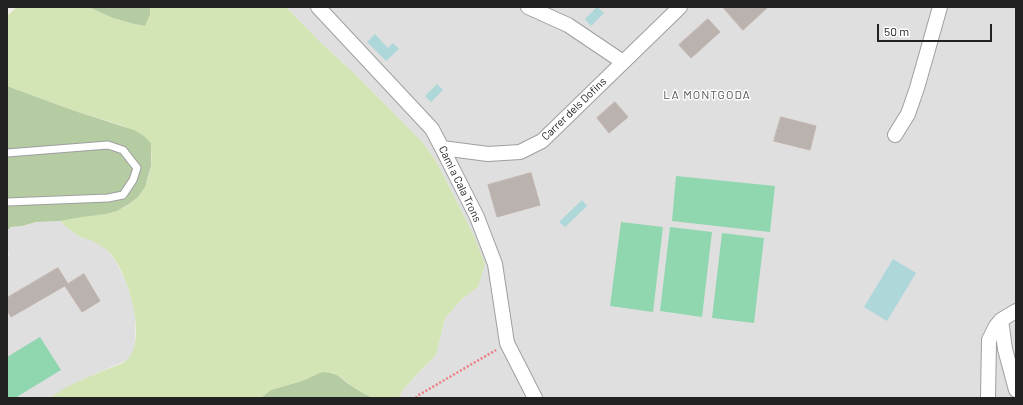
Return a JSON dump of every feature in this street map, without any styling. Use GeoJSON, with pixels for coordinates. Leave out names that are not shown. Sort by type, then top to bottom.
{"type":"FeatureCollection","features":[{"type":"Feature","properties":{"kind":"street","name":"Camí a Cala Trons"},"geometry":{"type":"LineString","coordinates":[[318,7],[432,129],[476,217],[495,264],[507,343],[535,398]]}},
{"type":"Feature","properties":{"kind":"street"},"geometry":{"type":"LineString","coordinates":[[528,7],[568,24],[623,62]]}},
{"type":"Feature","properties":{"kind":"street","name":"Carrer dels Dofins"},"geometry":{"type":"LineString","coordinates":[[442,148],[488,154],[520,152],[542,141],[680,7]]}},
{"type":"Feature","properties":{"kind":"street"},"geometry":{"type":"LineString","coordinates":[[895,135],[908,114],[940,7]]}},
{"type":"Feature","properties":{"kind":"street"},"geometry":{"type":"LineString","coordinates":[[988,398],[989,340],[996,326],[1001,320],[1016,311]]}},
{"type":"Feature","properties":{"kind":"street"},"geometry":{"type":"LineString","coordinates":[[1001,320],[1016,390]]}},
{"type":"Feature","properties":{"kind":"lane"},"geometry":{"type":"LineString","coordinates":[[7,153],[108,145],[123,150],[137,168],[133,180],[123,195],[108,198],[7,202]]}},
{"type":"Feature","properties":{"kind":"path"},"geometry":{"type":"LineString","coordinates":[[416,398],[507,343]]}},
{"type":"Feature","properties":{"kind":"shaded area"},"geometry":{"type":"Polygon","coordinates":[[[286,7],[1016,7],[1016,398],[399,398],[403,390],[436,355],[445,318],[462,299],[478,287],[474,236],[436,161],[423,143],[286,7]]]}},
{"type":"Feature","properties":{"kind":"shaded area"},"geometry":{"type":"Polygon","coordinates":[[[60,221],[80,237],[101,245],[109,252],[116,262],[126,282],[134,305],[134,351],[127,360],[77,382],[50,398],[7,398],[7,257],[9,255],[7,247],[7,231],[11,227],[36,222],[60,221]]]}},
{"type":"Feature","properties":{"kind":"green space"},"geometry":{"type":"Polygon","coordinates":[[[17,7],[88,7],[113,18],[145,26],[150,15],[150,7],[286,7],[423,143],[436,161],[474,236],[485,264],[478,287],[462,299],[445,318],[436,355],[403,390],[399,398],[373,398],[351,386],[342,378],[333,373],[322,372],[302,381],[271,390],[261,398],[50,398],[61,390],[85,378],[122,363],[128,359],[134,349],[136,336],[133,304],[122,273],[115,260],[104,248],[93,241],[79,236],[60,221],[81,216],[110,213],[131,203],[141,192],[148,179],[151,162],[151,143],[124,126],[72,110],[7,86],[7,16],[17,7]]]}},
{"type":"Feature","properties":{"kind":"green space"},"geometry":{"type":"Polygon","coordinates":[[[88,7],[150,7],[150,15],[145,26],[113,18],[88,7]]]}},
{"type":"Feature","properties":{"kind":"green space"},"geometry":{"type":"Polygon","coordinates":[[[7,86],[72,110],[134,130],[144,136],[151,143],[151,166],[145,187],[138,197],[117,211],[106,214],[60,221],[36,222],[11,227],[7,231],[7,86]]]}},
{"type":"Feature","properties":{"kind":"green space"},"geometry":{"type":"Polygon","coordinates":[[[676,176],[775,186],[770,232],[672,221],[676,176]]]}},
{"type":"Feature","properties":{"kind":"green space"},"geometry":{"type":"Polygon","coordinates":[[[621,222],[663,227],[653,312],[610,306],[621,222]]]}},
{"type":"Feature","properties":{"kind":"green space"},"geometry":{"type":"Polygon","coordinates":[[[670,227],[712,232],[702,317],[660,311],[670,227]]]}},
{"type":"Feature","properties":{"kind":"green space"},"geometry":{"type":"Polygon","coordinates":[[[722,233],[764,238],[754,323],[712,318],[722,233]]]}},
{"type":"Feature","properties":{"kind":"green space"},"geometry":{"type":"Polygon","coordinates":[[[40,337],[61,370],[15,398],[7,398],[7,357],[40,337]]]}},
{"type":"Feature","properties":{"kind":"green space"},"geometry":{"type":"Polygon","coordinates":[[[322,372],[331,373],[338,376],[355,389],[373,398],[261,398],[271,390],[302,381],[322,372]]]}},
{"type":"Feature","properties":{"kind":"water"},"geometry":{"type":"Polygon","coordinates":[[[597,7],[604,13],[591,26],[585,19],[597,7]]]}},
{"type":"Feature","properties":{"kind":"water"},"geometry":{"type":"Polygon","coordinates":[[[375,34],[388,48],[393,43],[399,49],[386,61],[367,42],[375,34]]]}},
{"type":"Feature","properties":{"kind":"water"},"geometry":{"type":"Polygon","coordinates":[[[437,84],[443,90],[431,102],[425,96],[437,84]]]}},
{"type":"Feature","properties":{"kind":"water"},"geometry":{"type":"Polygon","coordinates":[[[582,200],[587,206],[565,227],[559,222],[582,200]]]}},
{"type":"Feature","properties":{"kind":"water"},"geometry":{"type":"Polygon","coordinates":[[[893,259],[916,273],[887,321],[864,307],[893,259]]]}},
{"type":"Feature","properties":{"kind":"building"},"geometry":{"type":"Polygon","coordinates":[[[723,7],[766,7],[767,8],[743,30],[723,7]]]}},
{"type":"Feature","properties":{"kind":"building"},"geometry":{"type":"Polygon","coordinates":[[[708,19],[720,32],[691,58],[679,45],[708,19]]]}},
{"type":"Feature","properties":{"kind":"building"},"geometry":{"type":"Polygon","coordinates":[[[615,102],[628,117],[609,133],[597,118],[615,102]]]}},
{"type":"Feature","properties":{"kind":"building"},"geometry":{"type":"Polygon","coordinates":[[[781,117],[816,126],[810,150],[774,141],[781,117]]]}},
{"type":"Feature","properties":{"kind":"building"},"geometry":{"type":"Polygon","coordinates":[[[531,173],[540,205],[497,217],[488,185],[531,173]]]}},
{"type":"Feature","properties":{"kind":"building"},"geometry":{"type":"Polygon","coordinates":[[[58,268],[68,284],[11,317],[7,310],[7,298],[58,268]]]}},
{"type":"Feature","properties":{"kind":"building"},"geometry":{"type":"Polygon","coordinates":[[[84,274],[100,301],[82,312],[65,286],[84,274]]]}},
{"type":"Feature","properties":{"kind":"district","name":"LA MONTGODA"},"geometry":{"type":"Point","coordinates":[707,95]}}]}
